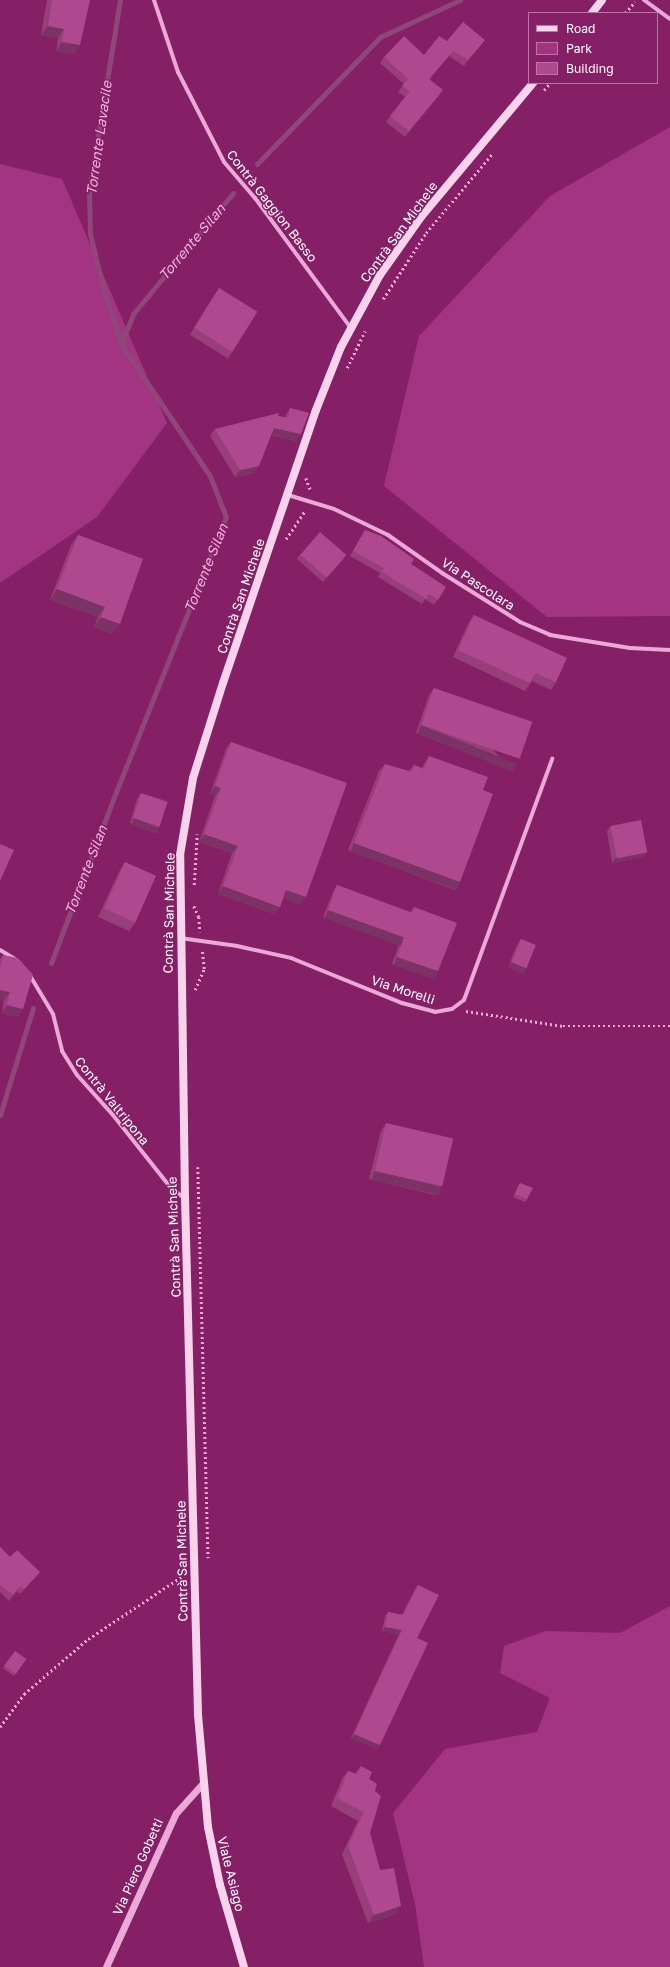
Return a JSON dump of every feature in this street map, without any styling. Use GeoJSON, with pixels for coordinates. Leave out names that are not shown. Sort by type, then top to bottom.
{"type":"FeatureCollection","features":[{"type":"Feature","properties":{"kind":"main road"},"geometry":{"type":"LineString","coordinates":[[593,12],[602,0]]}},
{"type":"Feature","properties":{"kind":"main road","name":"Contrà San Michele"},"geometry":{"type":"LineString","coordinates":[[202,1784],[197,1691],[180,938],[180,855],[193,778],[223,683],[316,410],[351,328],[380,275],[421,217],[532,84]]}},
{"type":"Feature","properties":{"kind":"main road","name":"Viale Asiago"},"geometry":{"type":"LineString","coordinates":[[202,1784],[220,1885],[244,1967]]}},
{"type":"Feature","properties":{"kind":"street","name":"Contrà Gaggion Basso"},"geometry":{"type":"LineString","coordinates":[[154,0],[178,72],[224,162],[255,198],[351,328]]}},
{"type":"Feature","properties":{"kind":"street"},"geometry":{"type":"LineString","coordinates":[[644,0],[670,19]]}},
{"type":"Feature","properties":{"kind":"street","name":"Via Pascolara"},"geometry":{"type":"LineString","coordinates":[[288,495],[334,509],[388,535],[448,577],[520,622],[538,630],[588,642],[670,650]]}},
{"type":"Feature","properties":{"kind":"street","name":"Via Morelli"},"geometry":{"type":"LineString","coordinates":[[180,938],[291,958],[402,1003],[435,1012],[452,1009],[464,1000],[552,759]]}},
{"type":"Feature","properties":{"kind":"street"},"geometry":{"type":"LineString","coordinates":[[0,950],[19,962]]}},
{"type":"Feature","properties":{"kind":"street","name":"Contrà Valtripona"},"geometry":{"type":"LineString","coordinates":[[27,971],[53,1014],[62,1051],[77,1076],[113,1115],[170,1187],[185,1198]]}},
{"type":"Feature","properties":{"kind":"street","name":"Via Piero Gobetti"},"geometry":{"type":"LineString","coordinates":[[106,1967],[176,1813],[202,1784]]}},
{"type":"Feature","properties":{"kind":"path"},"geometry":{"type":"LineString","coordinates":[[627,12],[637,0]]}},
{"type":"Feature","properties":{"kind":"path"},"geometry":{"type":"LineString","coordinates":[[540,95],[549,84]]}},
{"type":"Feature","properties":{"kind":"path"},"geometry":{"type":"LineString","coordinates":[[380,303],[426,233],[496,149]]}},
{"type":"Feature","properties":{"kind":"path"},"geometry":{"type":"LineString","coordinates":[[345,373],[369,323]]}},
{"type":"Feature","properties":{"kind":"path"},"geometry":{"type":"LineString","coordinates":[[283,546],[312,496],[306,478],[308,472]]}},
{"type":"Feature","properties":{"kind":"path"},"geometry":{"type":"LineString","coordinates":[[194,890],[197,832]]}},
{"type":"Feature","properties":{"kind":"path"},"geometry":{"type":"LineString","coordinates":[[194,903],[199,917],[204,969],[195,989],[195,996]]}},
{"type":"Feature","properties":{"kind":"path"},"geometry":{"type":"LineString","coordinates":[[452,1009],[563,1026],[670,1026]]}},
{"type":"Feature","properties":{"kind":"path"},"geometry":{"type":"LineString","coordinates":[[198,1159],[208,1560]]}},
{"type":"Feature","properties":{"kind":"path"},"geometry":{"type":"LineString","coordinates":[[0,1727],[24,1694],[88,1638],[195,1568]]}},
{"type":"Feature","properties":{"kind":"green space"},"geometry":{"type":"Polygon","coordinates":[[[670,127],[670,616],[547,617],[384,486],[419,336],[550,196],[670,127]]]}},
{"type":"Feature","properties":{"kind":"green space"},"geometry":{"type":"Polygon","coordinates":[[[0,164],[62,179],[167,423],[97,517],[0,583],[0,164]]]}},
{"type":"Feature","properties":{"kind":"green space"},"geometry":{"type":"Polygon","coordinates":[[[670,1606],[670,1967],[424,1967],[415,1904],[393,1813],[445,1749],[537,1732],[550,1698],[500,1673],[504,1646],[546,1631],[620,1633],[670,1606]]]}},
{"type":"Feature","properties":{"kind":"building"},"geometry":{"type":"Polygon","coordinates":[[[52,0],[90,0],[80,45],[62,42],[64,29],[48,26],[52,0]]]}},
{"type":"Feature","properties":{"kind":"building"},"geometry":{"type":"Polygon","coordinates":[[[463,22],[485,40],[468,60],[453,51],[429,79],[443,90],[409,131],[390,116],[410,91],[402,86],[408,79],[384,57],[404,36],[424,55],[439,36],[447,41],[463,22]]]}},
{"type":"Feature","properties":{"kind":"building"},"geometry":{"type":"Polygon","coordinates":[[[219,288],[257,312],[232,352],[194,328],[219,288]]]}},
{"type":"Feature","properties":{"kind":"building"},"geometry":{"type":"Polygon","coordinates":[[[290,408],[309,413],[301,434],[274,428],[259,466],[240,470],[215,429],[279,413],[278,416],[288,418],[290,408]]]}},
{"type":"Feature","properties":{"kind":"building"},"geometry":{"type":"Polygon","coordinates":[[[365,530],[381,536],[414,559],[411,564],[446,587],[438,600],[429,594],[426,599],[382,572],[384,568],[353,551],[365,530]]]}},
{"type":"Feature","properties":{"kind":"building"},"geometry":{"type":"Polygon","coordinates":[[[320,532],[346,555],[327,578],[300,555],[320,532]]]}},
{"type":"Feature","properties":{"kind":"building"},"geometry":{"type":"Polygon","coordinates":[[[78,535],[143,559],[120,624],[101,617],[105,607],[57,589],[78,535]]]}},
{"type":"Feature","properties":{"kind":"building"},"geometry":{"type":"Polygon","coordinates":[[[474,615],[567,658],[556,682],[535,673],[530,683],[458,650],[474,615]]]}},
{"type":"Feature","properties":{"kind":"building"},"geometry":{"type":"Polygon","coordinates":[[[434,688],[532,722],[520,759],[421,725],[434,688]]]}},
{"type":"Feature","properties":{"kind":"building"},"geometry":{"type":"Polygon","coordinates":[[[231,742],[347,783],[306,897],[286,890],[280,907],[223,886],[238,846],[204,834],[221,788],[215,786],[231,742]]]}},
{"type":"Feature","properties":{"kind":"building"},"geometry":{"type":"Polygon","coordinates":[[[429,756],[488,777],[483,790],[493,794],[460,882],[354,843],[385,764],[411,772],[414,765],[424,769],[429,756]]]}},
{"type":"Feature","properties":{"kind":"building"},"geometry":{"type":"Polygon","coordinates":[[[141,793],[168,802],[160,826],[133,818],[141,793]]]}},
{"type":"Feature","properties":{"kind":"building"},"geometry":{"type":"Polygon","coordinates":[[[641,820],[647,852],[617,858],[611,826],[641,820]]]}},
{"type":"Feature","properties":{"kind":"building"},"geometry":{"type":"Polygon","coordinates":[[[0,844],[14,850],[0,881],[0,844]]]}},
{"type":"Feature","properties":{"kind":"building"},"geometry":{"type":"Polygon","coordinates":[[[125,862],[156,876],[135,922],[104,909],[125,862]]]}},
{"type":"Feature","properties":{"kind":"building"},"geometry":{"type":"Polygon","coordinates":[[[337,885],[412,913],[414,907],[457,923],[438,971],[397,957],[404,937],[328,910],[337,885]]]}},
{"type":"Feature","properties":{"kind":"building"},"geometry":{"type":"Polygon","coordinates":[[[521,939],[536,945],[526,968],[512,962],[521,939]]]}},
{"type":"Feature","properties":{"kind":"building"},"geometry":{"type":"Polygon","coordinates":[[[3,955],[18,958],[33,975],[23,1009],[7,1005],[10,992],[0,990],[0,969],[3,955]]]}},
{"type":"Feature","properties":{"kind":"building"},"geometry":{"type":"Polygon","coordinates":[[[386,1123],[453,1139],[442,1186],[375,1171],[386,1123]]]}},
{"type":"Feature","properties":{"kind":"building"},"geometry":{"type":"Polygon","coordinates":[[[520,1183],[533,1188],[527,1199],[515,1194],[520,1183]]]}},
{"type":"Feature","properties":{"kind":"building"},"geometry":{"type":"Polygon","coordinates":[[[0,1547],[10,1557],[17,1550],[40,1572],[24,1589],[21,1586],[13,1595],[1,1585],[0,1586],[0,1547]]]}},
{"type":"Feature","properties":{"kind":"building"},"geometry":{"type":"Polygon","coordinates":[[[418,1585],[439,1595],[417,1638],[428,1643],[380,1745],[354,1734],[402,1630],[385,1627],[388,1612],[403,1615],[418,1585]]]}},
{"type":"Feature","properties":{"kind":"building"},"geometry":{"type":"Polygon","coordinates":[[[15,1651],[26,1659],[16,1674],[4,1666],[15,1651]]]}},
{"type":"Feature","properties":{"kind":"building"},"geometry":{"type":"Polygon","coordinates":[[[361,1766],[372,1772],[369,1779],[377,1784],[375,1791],[381,1796],[370,1833],[380,1870],[394,1868],[401,1906],[374,1915],[348,1846],[364,1812],[337,1798],[348,1771],[357,1774],[361,1766]]]}},
{"type":"Feature","properties":{"kind":"waterway","name":"Torrente Lavacile"},"geometry":{"type":"LineString","coordinates":[[120,0],[89,191],[90,234],[104,291],[121,344]]}},
{"type":"Feature","properties":{"kind":"waterway","name":"Torrente Silan"},"geometry":{"type":"LineString","coordinates":[[257,164],[380,37],[460,0]]}},
{"type":"Feature","properties":{"kind":"waterway","name":"Torrente Silan"},"geometry":{"type":"LineString","coordinates":[[51,963],[116,792],[226,517],[210,476],[121,344],[133,314],[233,193]]}},
{"type":"Feature","properties":{"kind":"waterway","name":"Torrente Silan"},"geometry":{"type":"LineString","coordinates":[[0,1115],[33,1008]]}}]}
